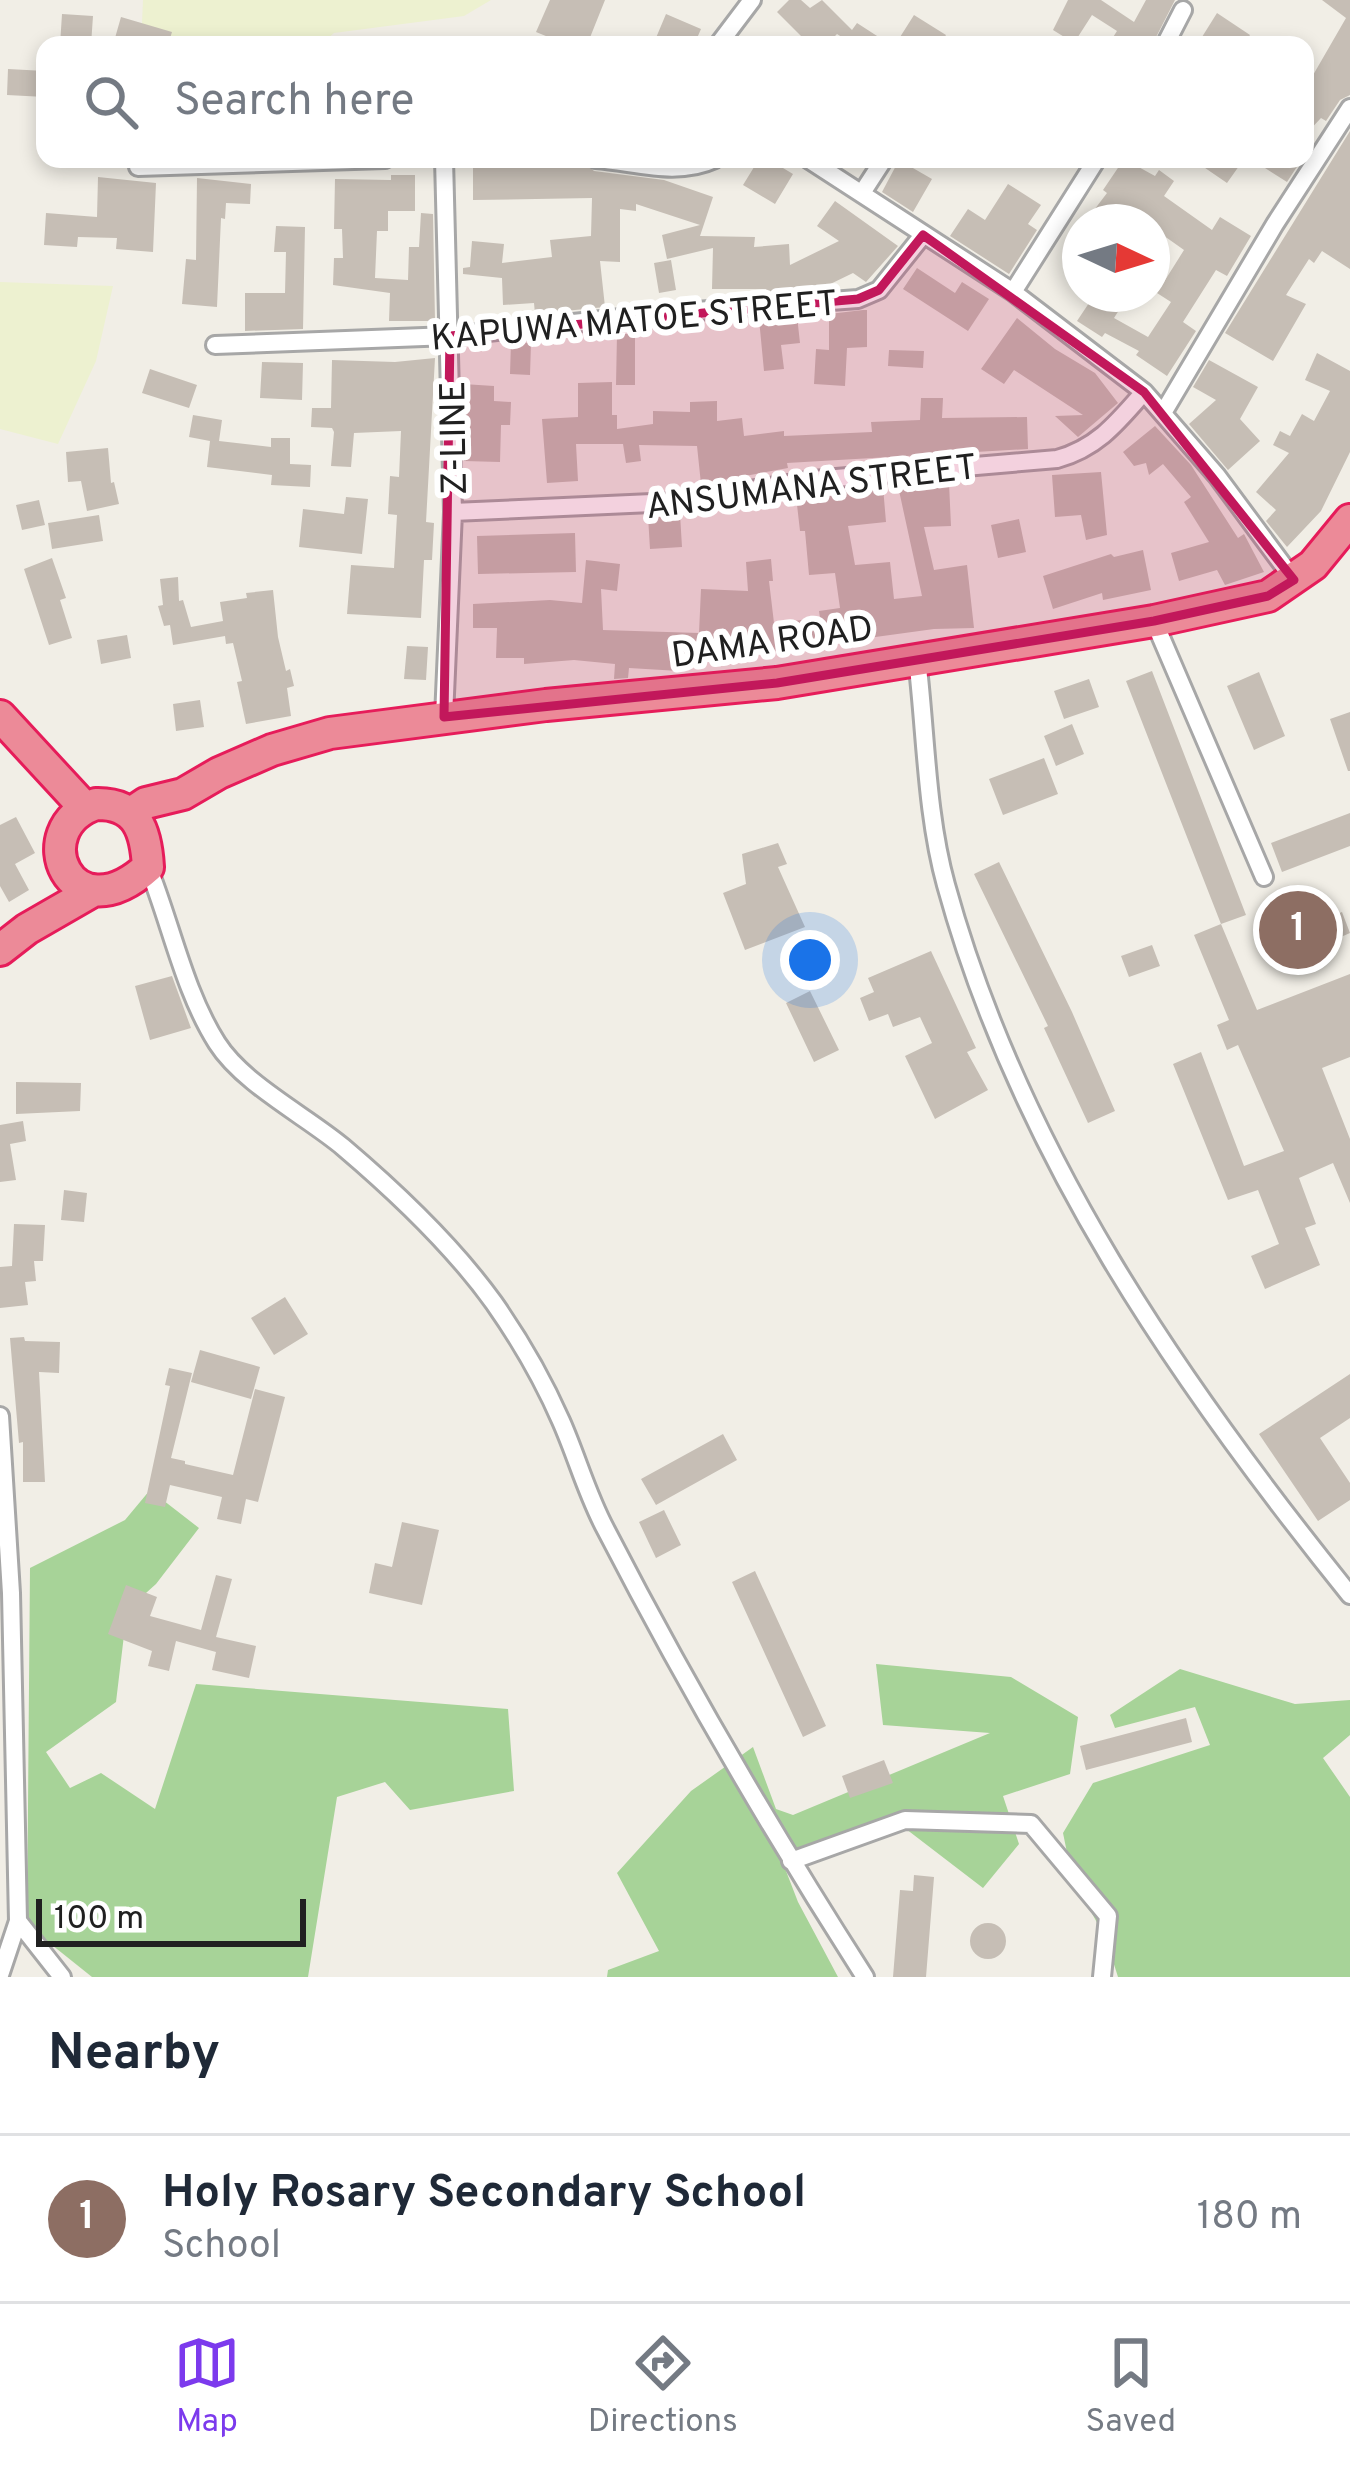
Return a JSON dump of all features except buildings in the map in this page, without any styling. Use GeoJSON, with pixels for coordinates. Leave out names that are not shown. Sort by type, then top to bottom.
{"type":"FeatureCollection","features":[{"type":"Feature","properties":{"kind":"highway","name":"DAMA ROAD"},"geometry":{"type":"LineString","coordinates":[[131,813],[146,803],[183,794],[219,772],[272,750],[330,733],[777,683],[1154,621],[1268,596],[1313,565],[1350,520]]}},
{"type":"Feature","properties":{"kind":"highway"},"geometry":{"type":"LineString","coordinates":[[0,716],[76,816]]}},
{"type":"Feature","properties":{"kind":"highway"},"geometry":{"type":"LineString","coordinates":[[148,855],[145,832],[131,813],[109,804],[76,816],[60,846],[65,869],[82,886],[93,891],[117,890],[148,855],[183,794]]}},
{"type":"Feature","properties":{"kind":"highway"},"geometry":{"type":"LineString","coordinates":[[27,929],[65,869]]}},
{"type":"Feature","properties":{"kind":"highway"},"geometry":{"type":"LineString","coordinates":[[0,950],[93,891]]}},
{"type":"Feature","properties":{"kind":"street"},"geometry":{"type":"LineString","coordinates":[[722,36],[752,0]]}},
{"type":"Feature","properties":{"kind":"street"},"geometry":{"type":"LineString","coordinates":[[1170,36],[1183,10]]}},
{"type":"Feature","properties":{"kind":"street"},"geometry":{"type":"LineString","coordinates":[[1314,164],[1350,108]]}},
{"type":"Feature","properties":{"kind":"street","name":"Z-LINE"},"geometry":{"type":"LineString","coordinates":[[443,717],[453,512],[444,168]]}},
{"type":"Feature","properties":{"kind":"street"},"geometry":{"type":"LineString","coordinates":[[822,168],[1013,292],[1144,392],[1246,513],[1294,580]]}},
{"type":"Feature","properties":{"kind":"street"},"geometry":{"type":"LineString","coordinates":[[862,193],[878,168]]}},
{"type":"Feature","properties":{"kind":"street"},"geometry":{"type":"LineString","coordinates":[[1013,292],[1091,168]]}},
{"type":"Feature","properties":{"kind":"street"},"geometry":{"type":"LineString","coordinates":[[1163,413],[1311,168]]}},
{"type":"Feature","properties":{"kind":"street","name":"KAPUWA MATOE STREET"},"geometry":{"type":"LineString","coordinates":[[215,345],[450,336],[858,299],[879,290],[923,235]]}},
{"type":"Feature","properties":{"kind":"street","name":"ANSUMANA STREET"},"geometry":{"type":"LineString","coordinates":[[453,512],[674,502],[813,480],[1057,459],[1081,452],[1106,436],[1144,392]]}},
{"type":"Feature","properties":{"kind":"street"},"geometry":{"type":"LineString","coordinates":[[1154,621],[1264,877]]}},
{"type":"Feature","properties":{"kind":"street"},"geometry":{"type":"LineString","coordinates":[[917,659],[945,881],[1021,1088],[1109,1259],[1180,1373],[1350,1595]]}},
{"type":"Feature","properties":{"kind":"street"},"geometry":{"type":"LineString","coordinates":[[148,855],[202,1015],[219,1046],[343,1148],[424,1224],[492,1301],[561,1420],[602,1523],[656,1626],[791,1861],[865,1977]]}},
{"type":"Feature","properties":{"kind":"street"},"geometry":{"type":"LineString","coordinates":[[0,1416],[11,1592],[18,1922],[0,1975]]}},
{"type":"Feature","properties":{"kind":"street"},"geometry":{"type":"LineString","coordinates":[[791,1861],[904,1820],[1030,1824],[1108,1916],[1102,1977]]}},
{"type":"Feature","properties":{"kind":"street"},"geometry":{"type":"LineString","coordinates":[[0,1936],[18,1922]]}},
{"type":"Feature","properties":{"kind":"street"},"geometry":{"type":"LineString","coordinates":[[18,1922],[62,1977]]}},
{"type":"Feature","properties":{"kind":"highlighted area"},"geometry":{"type":"Polygon","coordinates":[[[923,235],[1144,392],[1294,580],[1268,596],[1154,621],[777,683],[444,717],[450,336],[858,299],[879,290],[923,235]]]}},
{"type":"Feature","properties":{"kind":"green space"},"geometry":{"type":"Polygon","coordinates":[[[143,0],[491,0],[464,16],[330,36],[141,36],[143,0]]]}},
{"type":"Feature","properties":{"kind":"green space"},"geometry":{"type":"Polygon","coordinates":[[[0,282],[113,286],[96,361],[58,444],[0,429],[0,282]]]}},
{"type":"Feature","properties":{"kind":"green space"},"geometry":{"type":"Polygon","coordinates":[[[150,1490],[199,1528],[156,1584],[127,1610],[116,1702],[46,1752],[70,1788],[101,1773],[155,1809],[196,1684],[508,1709],[514,1791],[410,1810],[385,1782],[337,1797],[308,1977],[92,1977],[27,1925],[30,1568],[125,1520],[150,1490]]]}},
{"type":"Feature","properties":{"kind":"green space"},"geometry":{"type":"Polygon","coordinates":[[[876,1664],[1011,1677],[1078,1717],[1070,1774],[1003,1796],[1019,1844],[983,1888],[893,1819],[781,1858],[798,1902],[838,1977],[607,1977],[608,1970],[659,1951],[617,1873],[691,1791],[753,1747],[776,1809],[793,1815],[990,1733],[883,1725],[876,1664]]]}},
{"type":"Feature","properties":{"kind":"green space"},"geometry":{"type":"Polygon","coordinates":[[[1180,1669],[1295,1704],[1350,1700],[1350,1735],[1323,1758],[1350,1797],[1350,1977],[1118,1977],[1106,1939],[1072,1877],[1063,1833],[1093,1783],[1210,1745],[1195,1707],[1115,1728],[1110,1715],[1180,1669]]]}},
{"type":"Feature","properties":{"kind":"place","name":"Holy Rosary Secondary School"},"geometry":{"type":"Point","coordinates":[1298,930]}}]}
